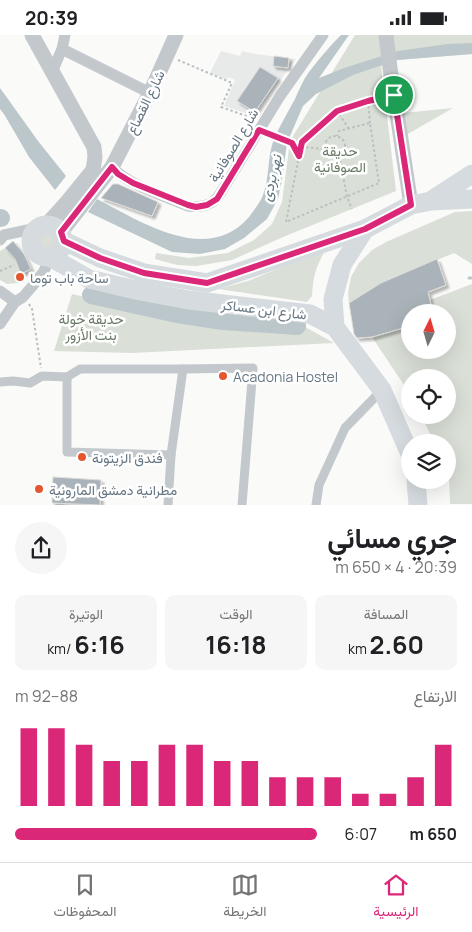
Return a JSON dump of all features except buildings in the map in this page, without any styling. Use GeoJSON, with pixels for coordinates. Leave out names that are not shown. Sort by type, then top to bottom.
{"type":"FeatureCollection","features":[{"type":"Feature","properties":{"kind":"main road"},"geometry":{"type":"LineString","coordinates":[[431,201],[472,174]]}},
{"type":"Feature","properties":{"kind":"main road"},"geometry":{"type":"LineString","coordinates":[[52,231],[63,245],[58,253],[50,257],[39,255],[32,247],[31,237],[33,231],[52,231],[100,258],[144,273],[207,283],[365,229],[411,205],[431,201],[472,199]]}},
{"type":"Feature","properties":{"kind":"main road"},"geometry":{"type":"LineString","coordinates":[[335,327],[333,299],[342,265],[365,229]]}},
{"type":"Feature","properties":{"kind":"main road","name":"شارع ابن عساكر"},"geometry":{"type":"LineString","coordinates":[[50,257],[88,279],[140,291],[189,300],[310,314],[335,327],[382,390],[401,434]]}},
{"type":"Feature","properties":{"kind":"main road"},"geometry":{"type":"LineString","coordinates":[[417,489],[418,505]]}},
{"type":"Feature","properties":{"kind":"street"},"geometry":{"type":"LineString","coordinates":[[1,236],[52,231],[67,202],[92,170],[95,157],[94,147],[32,35]]}},
{"type":"Feature","properties":{"kind":"street"},"geometry":{"type":"LineString","coordinates":[[52,72],[62,49],[65,35]]}},
{"type":"Feature","properties":{"kind":"street","name":"شارع القصاع"},"geometry":{"type":"LineString","coordinates":[[52,231],[112,167],[150,93],[176,35]]}},
{"type":"Feature","properties":{"kind":"street","name":"شارع الصوفانية"},"geometry":{"type":"LineString","coordinates":[[112,167],[118,174],[133,183],[180,203],[196,207],[207,205],[217,199],[280,96],[322,35]]}},
{"type":"Feature","properties":{"kind":"street"},"geometry":{"type":"LineString","coordinates":[[387,41],[411,205]]}},
{"type":"Feature","properties":{"kind":"street"},"geometry":{"type":"LineString","coordinates":[[62,49],[150,93]]}},
{"type":"Feature","properties":{"kind":"street"},"geometry":{"type":"LineString","coordinates":[[94,147],[102,152],[112,167]]}},
{"type":"Feature","properties":{"kind":"street"},"geometry":{"type":"LineString","coordinates":[[0,324],[15,302],[23,297],[36,282],[44,271],[50,257]]}},
{"type":"Feature","properties":{"kind":"street"},"geometry":{"type":"LineString","coordinates":[[0,291],[15,302]]}},
{"type":"Feature","properties":{"kind":"street"},"geometry":{"type":"LineString","coordinates":[[0,382],[30,383],[42,376],[67,377],[80,369],[252,368],[242,505]]}},
{"type":"Feature","properties":{"kind":"street"},"geometry":{"type":"LineString","coordinates":[[168,505],[171,455],[183,369]]}},
{"type":"Feature","properties":{"kind":"street"},"geometry":{"type":"LineString","coordinates":[[67,377],[67,452],[171,455]]}},
{"type":"Feature","properties":{"kind":"street"},"geometry":{"type":"LineString","coordinates":[[316,505],[318,485],[345,428],[382,390]]}},
{"type":"Feature","properties":{"kind":"path"},"geometry":{"type":"LineString","coordinates":[[167,56],[232,83],[221,107],[262,126],[292,143],[299,156]]}},
{"type":"Feature","properties":{"kind":"path"},"geometry":{"type":"LineString","coordinates":[[368,101],[379,183],[286,222],[302,142],[337,111],[368,101],[394,95]]}},
{"type":"Feature","properties":{"kind":"path"},"geometry":{"type":"LineString","coordinates":[[337,111],[349,129]]}},
{"type":"Feature","properties":{"kind":"path"},"geometry":{"type":"LineString","coordinates":[[337,136],[339,131],[370,123]]}},
{"type":"Feature","properties":{"kind":"path"},"geometry":{"type":"LineString","coordinates":[[337,136],[342,139],[345,145],[344,151],[336,156],[329,154],[325,149],[325,145],[327,139],[337,136]]}},
{"type":"Feature","properties":{"kind":"path"},"geometry":{"type":"LineString","coordinates":[[301,147],[325,149]]}},
{"type":"Feature","properties":{"kind":"path"},"geometry":{"type":"LineString","coordinates":[[339,155],[347,197],[352,209]]}},
{"type":"Feature","properties":{"kind":"path"},"geometry":{"type":"LineString","coordinates":[[0,271],[14,265]]}},
{"type":"Feature","properties":{"kind":"path"},"geometry":{"type":"LineString","coordinates":[[32,309],[42,376]]}},
{"type":"Feature","properties":{"kind":"shaded area"},"geometry":{"type":"Polygon","coordinates":[[[221,51],[240,56],[242,51],[296,59],[254,116],[224,106],[235,80],[228,77],[227,80],[210,73],[221,51]]]}},
{"type":"Feature","properties":{"kind":"green space","name":"حديقة الصوفانية"},"geometry":{"type":"Polygon","coordinates":[[[355,35],[472,35],[472,54],[397,60],[381,66],[396,191],[232,260],[196,266],[177,265],[155,259],[156,253],[189,258],[228,253],[254,240],[272,224],[282,202],[290,141],[355,35]]]}},
{"type":"Feature","properties":{"kind":"green space"},"geometry":{"type":"Polygon","coordinates":[[[453,108],[406,135],[403,113],[453,108]]]}},
{"type":"Feature","properties":{"kind":"green space"},"geometry":{"type":"Polygon","coordinates":[[[472,211],[472,264],[454,253],[381,283],[349,303],[348,293],[351,277],[359,263],[372,250],[455,212],[472,211]]]}},
{"type":"Feature","properties":{"kind":"green space"},"geometry":{"type":"Polygon","coordinates":[[[47,230],[54,233],[57,240],[54,247],[47,250],[40,247],[37,240],[40,233],[47,230]]]}},
{"type":"Feature","properties":{"kind":"green space"},"geometry":{"type":"Polygon","coordinates":[[[5,248],[15,259],[21,273],[31,269],[18,283],[7,284],[0,280],[0,251],[5,248]]]}},
{"type":"Feature","properties":{"kind":"green space"},"geometry":{"type":"Polygon","coordinates":[[[326,249],[316,271],[312,296],[307,302],[218,289],[248,281],[326,249]]]}},
{"type":"Feature","properties":{"kind":"green space"},"geometry":{"type":"Polygon","coordinates":[[[472,284],[472,504],[450,504],[449,489],[456,489],[456,434],[430,434],[425,424],[456,424],[456,369],[401,369],[401,380],[372,337],[401,329],[401,359],[456,359],[456,304],[431,304],[430,300],[472,284]]]}},
{"type":"Feature","properties":{"kind":"green space","name":"حديقة خولة بنت الأزور"},"geometry":{"type":"Polygon","coordinates":[[[72,294],[169,317],[214,324],[298,323],[334,343],[132,353],[54,351],[72,294]]]}},
{"type":"Feature","properties":{"kind":"water","name":"نهر بردى"},"geometry":{"type":"Polygon","coordinates":[[[341,35],[349,35],[319,78],[398,51],[448,44],[472,43],[472,54],[397,60],[353,75],[316,94],[303,106],[287,143],[278,199],[267,219],[244,238],[225,249],[200,254],[172,252],[88,212],[97,199],[133,218],[173,235],[194,239],[214,238],[232,231],[249,217],[262,198],[267,181],[270,153],[274,139],[305,78],[341,35]]]}},
{"type":"Feature","properties":{"kind":"water"},"geometry":{"type":"Polygon","coordinates":[[[0,88],[66,176],[55,190],[29,157],[0,109],[0,88]]]}},
{"type":"Feature","properties":{"kind":"waterway"},"geometry":{"type":"LineString","coordinates":[[91,295],[177,314],[223,321],[297,326]]}},
{"type":"Feature","properties":{"kind":"place","name":"ساحة باب توما"},"geometry":{"type":"Point","coordinates":[20,277]}},
{"type":"Feature","properties":{"kind":"place","name":"Acadonia Hostel"},"geometry":{"type":"Point","coordinates":[223,376]}},
{"type":"Feature","properties":{"kind":"place","name":"فندق الزيتونة"},"geometry":{"type":"Point","coordinates":[82,457]}},
{"type":"Feature","properties":{"kind":"place","name":"مطرانية دمشق المارونية"},"geometry":{"type":"Point","coordinates":[39,489]}},
{"type":"Feature","properties":{"kind":"route"},"geometry":{"type":"LineString","coordinates":[[394,95],[411,205],[365,229],[207,283],[144,273],[100,258],[64,241],[61,232],[112,167],[118,174],[133,183],[180,203],[196,207],[207,205],[217,199],[259,130],[292,143],[299,156],[302,142],[337,111],[394,95]]}}]}
